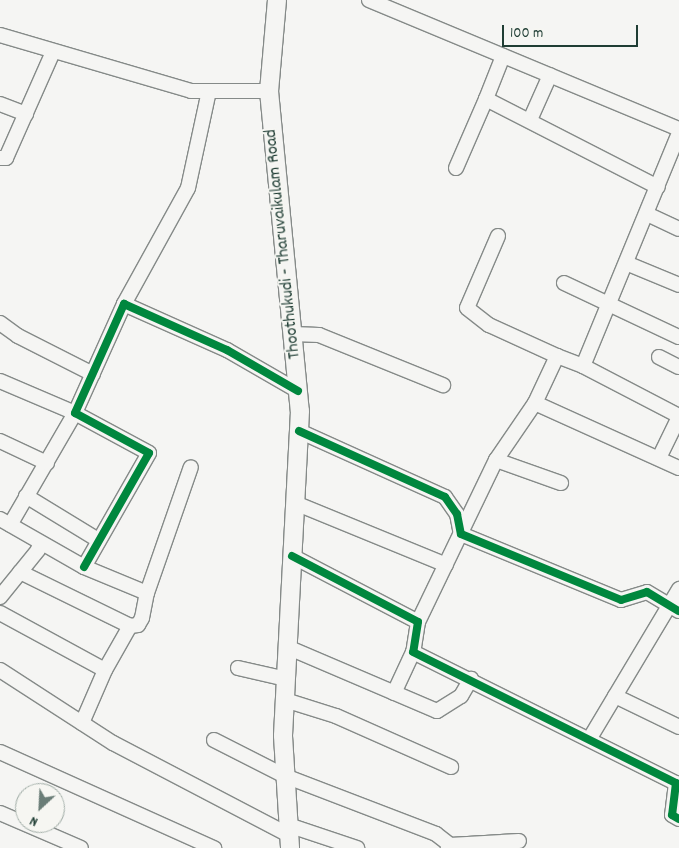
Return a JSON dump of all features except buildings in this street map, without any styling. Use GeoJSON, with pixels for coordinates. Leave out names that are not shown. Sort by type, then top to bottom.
{"type":"FeatureCollection","features":[{"type":"Feature","properties":{"kind":"main road","name":"Thoothukudi - Tharuvaikulam Road"},"geometry":{"type":"LineString","coordinates":[[277,0],[269,90],[293,334],[299,431],[285,700],[285,776],[289,836]]}},
{"type":"Feature","properties":{"kind":"street"},"geometry":{"type":"LineString","coordinates":[[369,0],[679,129]]}},
{"type":"Feature","properties":{"kind":"street"},"geometry":{"type":"LineString","coordinates":[[0,35],[191,91],[269,90]]}},
{"type":"Feature","properties":{"kind":"street"},"geometry":{"type":"LineString","coordinates":[[0,158],[6,158],[53,52]]}},
{"type":"Feature","properties":{"kind":"street"},"geometry":{"type":"LineString","coordinates":[[456,168],[503,56]]}},
{"type":"Feature","properties":{"kind":"street"},"geometry":{"type":"LineString","coordinates":[[530,120],[550,76]]}},
{"type":"Feature","properties":{"kind":"street"},"geometry":{"type":"LineString","coordinates":[[146,593],[84,567],[5,522],[26,496],[75,414],[124,304],[188,188],[209,91]]}},
{"type":"Feature","properties":{"kind":"street"},"geometry":{"type":"LineString","coordinates":[[486,99],[658,186]]}},
{"type":"Feature","properties":{"kind":"street"},"geometry":{"type":"LineString","coordinates":[[0,104],[26,114]]}},
{"type":"Feature","properties":{"kind":"street"},"geometry":{"type":"LineString","coordinates":[[583,366],[679,133]]}},
{"type":"Feature","properties":{"kind":"street"},"geometry":{"type":"LineString","coordinates":[[647,214],[679,228]]}},
{"type":"Feature","properties":{"kind":"street"},"geometry":{"type":"LineString","coordinates":[[498,236],[467,308],[489,325],[583,366],[679,416],[659,458]]}},
{"type":"Feature","properties":{"kind":"street"},"geometry":{"type":"LineString","coordinates":[[626,263],[679,285]]}},
{"type":"Feature","properties":{"kind":"street"},"geometry":{"type":"LineString","coordinates":[[564,283],[679,337]]}},
{"type":"Feature","properties":{"kind":"street"},"geometry":{"type":"LineString","coordinates":[[124,304],[227,350],[298,391]]}},
{"type":"Feature","properties":{"kind":"street"},"geometry":{"type":"LineString","coordinates":[[0,323],[18,336],[93,374]]}},
{"type":"Feature","properties":{"kind":"street"},"geometry":{"type":"LineString","coordinates":[[293,334],[319,335],[443,385]]}},
{"type":"Feature","properties":{"kind":"street"},"geometry":{"type":"LineString","coordinates":[[394,693],[413,652],[418,622],[496,460],[535,403],[557,356]]}},
{"type":"Feature","properties":{"kind":"street"},"geometry":{"type":"LineString","coordinates":[[660,357],[679,367]]}},
{"type":"Feature","properties":{"kind":"street"},"geometry":{"type":"LineString","coordinates":[[0,381],[75,414],[149,452],[84,567]]}},
{"type":"Feature","properties":{"kind":"street"},"geometry":{"type":"LineString","coordinates":[[535,403],[679,468]]}},
{"type":"Feature","properties":{"kind":"street"},"geometry":{"type":"LineString","coordinates":[[299,431],[445,497],[457,514],[462,534]]}},
{"type":"Feature","properties":{"kind":"street"},"geometry":{"type":"LineString","coordinates":[[0,441],[46,463]]}},
{"type":"Feature","properties":{"kind":"street"},"geometry":{"type":"LineString","coordinates":[[496,460],[561,483]]}},
{"type":"Feature","properties":{"kind":"street"},"geometry":{"type":"LineString","coordinates":[[20,572],[130,626],[138,625],[142,618],[146,593],[191,467]]}},
{"type":"Feature","properties":{"kind":"street"},"geometry":{"type":"LineString","coordinates":[[26,496],[98,540]]}},
{"type":"Feature","properties":{"kind":"street"},"geometry":{"type":"LineString","coordinates":[[295,504],[446,565]]}},
{"type":"Feature","properties":{"kind":"street"},"geometry":{"type":"LineString","coordinates":[[462,534],[621,600],[646,592],[674,609]]}},
{"type":"Feature","properties":{"kind":"street"},"geometry":{"type":"LineString","coordinates":[[0,597],[40,543]]}},
{"type":"Feature","properties":{"kind":"street"},"geometry":{"type":"LineString","coordinates":[[292,556],[418,622]]}},
{"type":"Feature","properties":{"kind":"street"},"geometry":{"type":"LineString","coordinates":[[590,738],[615,696],[674,609],[679,589]]}},
{"type":"Feature","properties":{"kind":"street"},"geometry":{"type":"LineString","coordinates":[[0,612],[105,670]]}},
{"type":"Feature","properties":{"kind":"street"},"geometry":{"type":"LineString","coordinates":[[82,724],[105,670],[130,626]]}},
{"type":"Feature","properties":{"kind":"street"},"geometry":{"type":"LineString","coordinates":[[288,647],[436,712],[461,696],[471,679]]}},
{"type":"Feature","properties":{"kind":"street"},"geometry":{"type":"LineString","coordinates":[[413,652],[678,782],[672,815],[679,819]]}},
{"type":"Feature","properties":{"kind":"street"},"geometry":{"type":"LineString","coordinates":[[238,668],[286,679]]}},
{"type":"Feature","properties":{"kind":"street"},"geometry":{"type":"LineString","coordinates":[[0,670],[82,724],[289,836],[357,848]]}},
{"type":"Feature","properties":{"kind":"street"},"geometry":{"type":"LineString","coordinates":[[615,696],[679,727]]}},
{"type":"Feature","properties":{"kind":"street"},"geometry":{"type":"LineString","coordinates":[[285,700],[336,716],[451,767]]}},
{"type":"Feature","properties":{"kind":"street"},"geometry":{"type":"LineString","coordinates":[[214,740],[285,776],[436,834],[449,846],[519,841]]}},
{"type":"Feature","properties":{"kind":"street"},"geometry":{"type":"LineString","coordinates":[[0,752],[214,848]]}},
{"type":"Feature","properties":{"kind":"street"},"geometry":{"type":"LineString","coordinates":[[0,813],[80,848]]}},
{"type":"Feature","properties":{"kind":"cycle path"},"geometry":{"type":"LineString","coordinates":[[84,567],[149,453],[75,413],[124,304],[227,350],[298,391]]}},
{"type":"Feature","properties":{"kind":"cycle path"},"geometry":{"type":"LineString","coordinates":[[299,431],[445,497],[457,514],[461,534],[621,600],[647,592],[679,611]]}},
{"type":"Feature","properties":{"kind":"cycle path"},"geometry":{"type":"LineString","coordinates":[[292,556],[418,622],[413,652],[676,783],[672,815],[679,819]]}}]}
